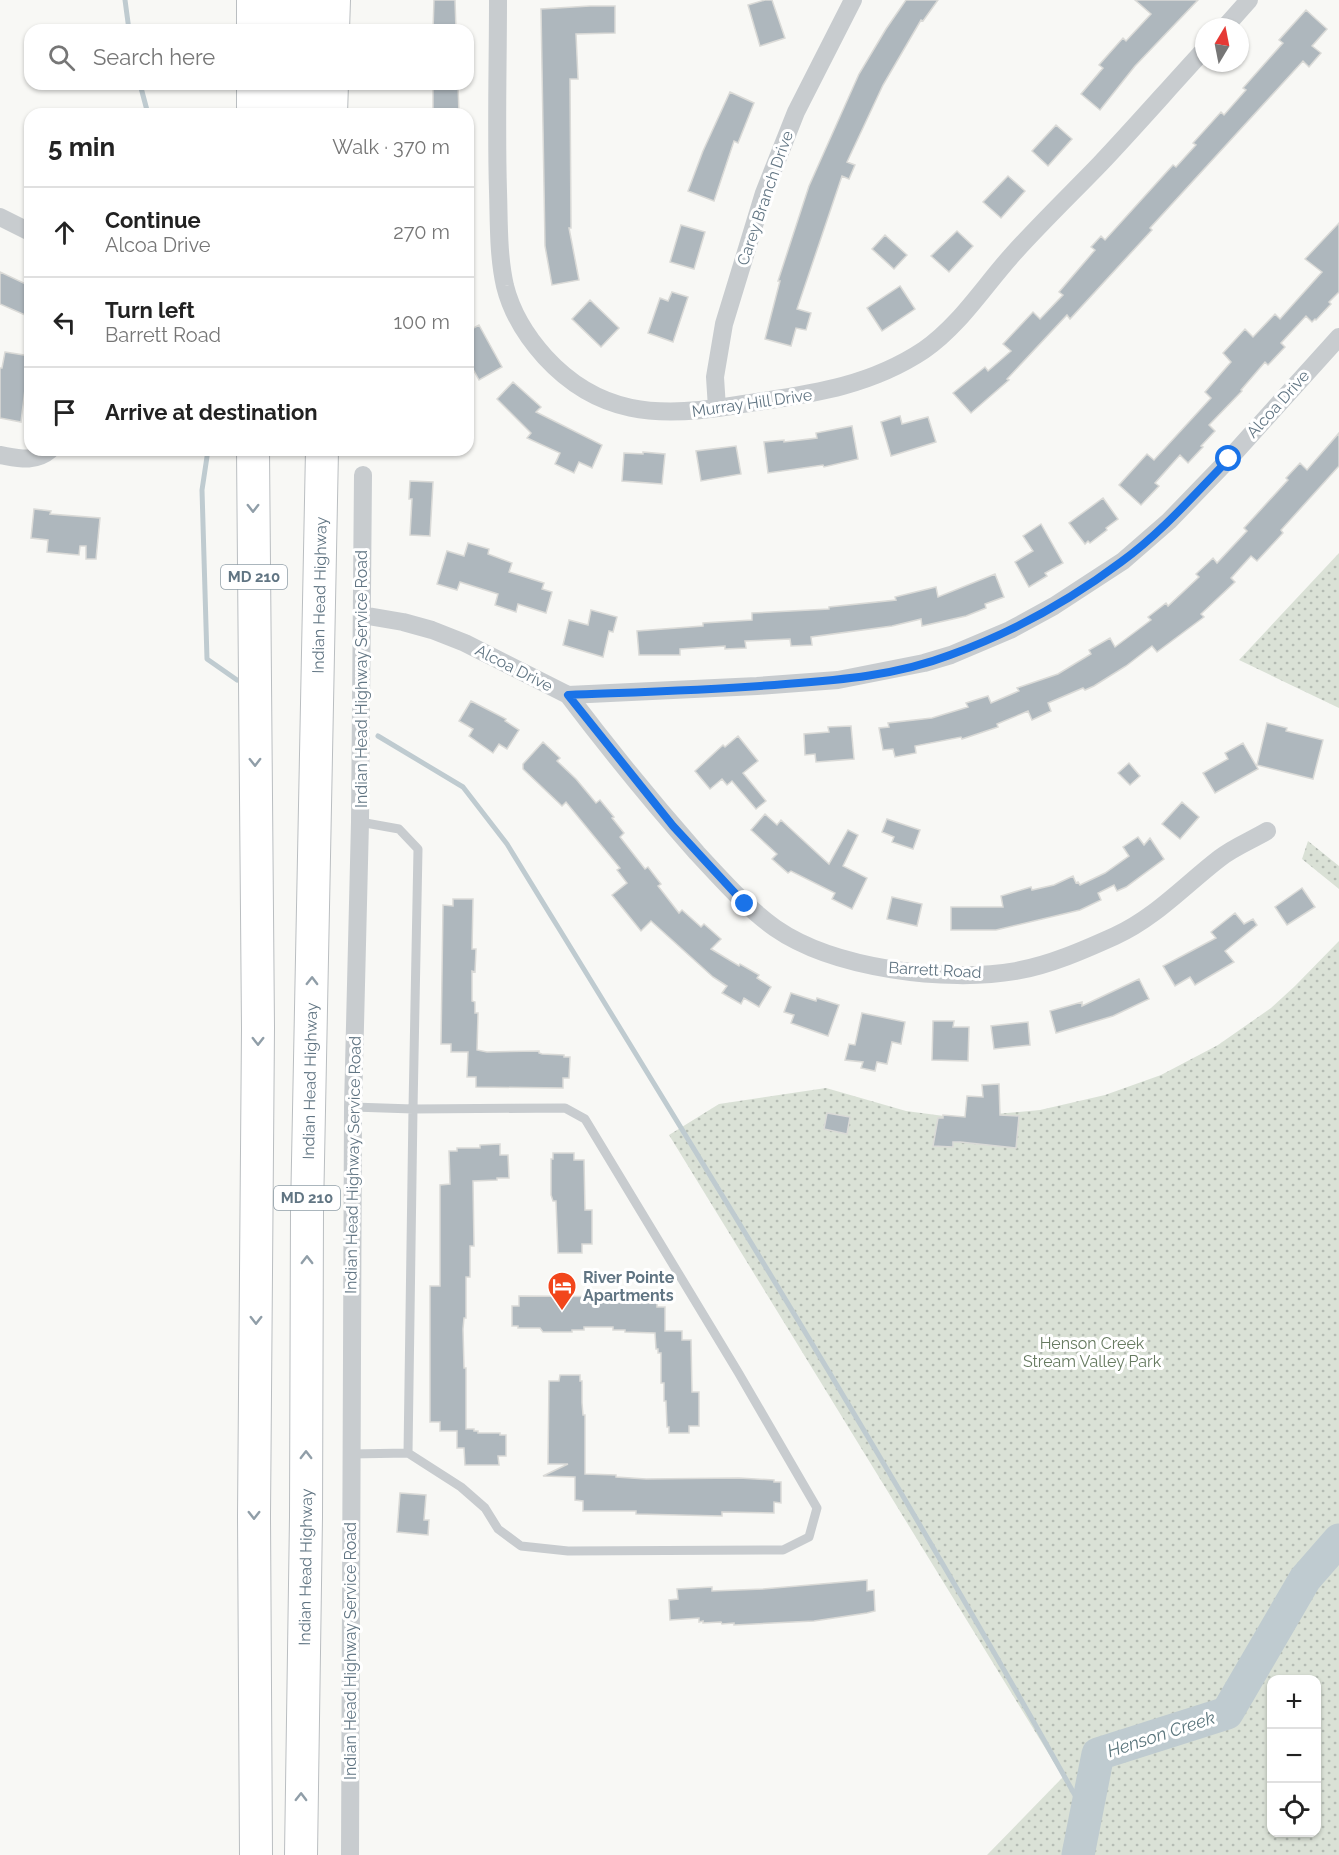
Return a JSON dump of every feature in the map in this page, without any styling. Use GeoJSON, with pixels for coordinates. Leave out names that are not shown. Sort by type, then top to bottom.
{"type":"FeatureCollection","features":[{"type":"Feature","properties":{"kind":"highway"},"geometry":{"type":"LineString","coordinates":[[253,0],[253,24]]}},
{"type":"Feature","properties":{"kind":"highway"},"geometry":{"type":"LineString","coordinates":[[280,0],[280,24]]}},
{"type":"Feature","properties":{"kind":"highway"},"geometry":{"type":"LineString","coordinates":[[308,0],[308,24]]}},
{"type":"Feature","properties":{"kind":"highway"},"geometry":{"type":"LineString","coordinates":[[333,24],[334,0]]}},
{"type":"Feature","properties":{"kind":"highway"},"geometry":{"type":"LineString","coordinates":[[253,90],[253,108]]}},
{"type":"Feature","properties":{"kind":"highway"},"geometry":{"type":"LineString","coordinates":[[279,90],[279,108]]}},
{"type":"Feature","properties":{"kind":"highway"},"geometry":{"type":"LineString","coordinates":[[307,90],[307,108]]}},
{"type":"Feature","properties":{"kind":"highway"},"geometry":{"type":"LineString","coordinates":[[331,108],[332,90]]}},
{"type":"Feature","properties":{"kind":"highway","name":"MD 210"},"geometry":{"type":"LineString","coordinates":[[253,456],[258,1016],[254,1516],[255,1855]]}},
{"type":"Feature","properties":{"kind":"highway"},"geometry":{"type":"LineString","coordinates":[[317,456],[320,542]]}},
{"type":"Feature","properties":{"kind":"highway","name":"Indian Head Highway"},"geometry":{"type":"LineString","coordinates":[[301,1855],[307,1212],[322,456]]}},
{"type":"Feature","properties":{"kind":"street","name":"Murray Hill Drive"},"geometry":{"type":"LineString","coordinates":[[498,0],[497,145],[502,262],[506,287],[521,328],[551,364],[588,393],[622,406],[645,411],[682,413],[819,393],[854,384],[880,374],[925,349],[964,312],[1012,255],[1102,162],[1195,60]]}},
{"type":"Feature","properties":{"kind":"street","name":"Carey Branch Drive"},"geometry":{"type":"LineString","coordinates":[[717,408],[715,377],[724,324],[764,193],[796,112],[853,0]]}},
{"type":"Feature","properties":{"kind":"street"},"geometry":{"type":"LineString","coordinates":[[1233,18],[1249,0]]}},
{"type":"Feature","properties":{"kind":"street"},"geometry":{"type":"LineString","coordinates":[[0,217],[24,229]]}},
{"type":"Feature","properties":{"kind":"street","name":"Alcoa Drive"},"geometry":{"type":"LineString","coordinates":[[362,615],[432,630],[568,695],[757,687],[838,680],[924,663],[990,640],[1054,606],[1123,561],[1169,521],[1229,459],[1339,337]]}},
{"type":"Feature","properties":{"kind":"street"},"geometry":{"type":"LineString","coordinates":[[0,454],[29,459],[37,456]]}},
{"type":"Feature","properties":{"kind":"street","name":"Indian Head Highway Service Road"},"geometry":{"type":"LineString","coordinates":[[350,1855],[353,1107],[360,822],[363,475]]}},
{"type":"Feature","properties":{"kind":"street","name":"Barrett Road"},"geometry":{"type":"LineString","coordinates":[[568,695],[673,826],[745,904],[776,928],[813,948],[837,957],[887,969],[947,974],[1007,972],[1076,952],[1130,928],[1181,891],[1223,856],[1268,831]]}},
{"type":"Feature","properties":{"kind":"lane"},"geometry":{"type":"LineString","coordinates":[[360,822],[399,829],[418,849],[408,1454]]}},
{"type":"Feature","properties":{"kind":"lane"},"geometry":{"type":"LineString","coordinates":[[351,1454],[408,1454],[461,1487],[485,1508],[498,1529],[521,1546],[568,1551],[783,1550],[809,1537],[817,1508],[738,1372],[585,1119],[565,1108],[353,1107]]}},
{"type":"Feature","properties":{"kind":"green space"},"geometry":{"type":"Polygon","coordinates":[[[1339,553],[1339,708],[1239,660],[1339,553]]]}},
{"type":"Feature","properties":{"kind":"green space"},"geometry":{"type":"Polygon","coordinates":[[[1308,841],[1339,866],[1339,889],[1302,859],[1308,841]]]}},
{"type":"Feature","properties":{"kind":"green space","name":"Henson Creek Stream Valley Park"},"geometry":{"type":"Polygon","coordinates":[[[1339,941],[1339,1855],[987,1855],[1063,1777],[669,1135],[719,1104],[826,1088],[906,1111],[944,1116],[974,1116],[1040,1110],[1105,1095],[1161,1075],[1218,1045],[1271,1008],[1339,941]]]}},
{"type":"Feature","properties":{"kind":"building"},"geometry":{"type":"Polygon","coordinates":[[[434,0],[455,0],[456,24],[433,24],[434,0]]]}},
{"type":"Feature","properties":{"kind":"building"},"geometry":{"type":"Polygon","coordinates":[[[772,0],[785,38],[760,46],[748,5],[772,0]]]}},
{"type":"Feature","properties":{"kind":"building"},"geometry":{"type":"Polygon","coordinates":[[[906,0],[938,0],[923,21],[921,20],[883,85],[847,162],[855,165],[849,179],[842,176],[797,309],[811,313],[806,330],[796,328],[791,346],[765,339],[780,281],[778,281],[809,186],[859,74],[906,0]]]}},
{"type":"Feature","properties":{"kind":"building"},"geometry":{"type":"Polygon","coordinates":[[[1135,0],[1198,0],[1135,66],[1100,110],[1081,94],[1103,68],[1099,65],[1123,38],[1126,41],[1151,14],[1135,0]]]}},
{"type":"Feature","properties":{"kind":"building"},"geometry":{"type":"Polygon","coordinates":[[[615,6],[615,33],[576,34],[578,79],[570,79],[571,228],[569,228],[579,280],[552,285],[545,246],[541,9],[615,6]]]}},
{"type":"Feature","properties":{"kind":"building"},"geometry":{"type":"Polygon","coordinates":[[[1306,10],[1327,29],[1312,46],[1321,53],[1309,67],[1303,61],[1070,319],[1067,315],[1007,379],[1009,380],[971,413],[953,393],[985,367],[988,371],[1011,351],[1003,344],[1033,312],[1040,319],[1063,295],[1059,292],[1095,250],[1091,247],[1101,236],[1105,240],[1173,165],[1176,167],[1196,145],[1193,143],[1221,112],[1224,115],[1246,90],[1243,88],[1283,43],[1279,40],[1306,10]]]}},
{"type":"Feature","properties":{"kind":"building"},"geometry":{"type":"Polygon","coordinates":[[[433,90],[458,90],[459,108],[433,108],[433,90]]]}},
{"type":"Feature","properties":{"kind":"building"},"geometry":{"type":"Polygon","coordinates":[[[730,92],[754,103],[738,143],[734,141],[714,201],[688,191],[703,151],[730,92]]]}},
{"type":"Feature","properties":{"kind":"building"},"geometry":{"type":"Polygon","coordinates":[[[1056,125],[1072,139],[1048,166],[1032,151],[1056,125]]]}},
{"type":"Feature","properties":{"kind":"building"},"geometry":{"type":"Polygon","coordinates":[[[1008,176],[1025,191],[1001,218],[983,202],[1008,176]]]}},
{"type":"Feature","properties":{"kind":"building"},"geometry":{"type":"Polygon","coordinates":[[[1339,223],[1339,292],[1329,302],[1331,304],[1312,322],[1306,316],[1281,343],[1285,347],[1268,365],[1265,362],[1242,391],[1209,425],[1215,431],[1201,446],[1203,447],[1188,463],[1180,455],[1155,483],[1159,486],[1141,505],[1119,485],[1147,454],[1154,460],[1211,398],[1205,392],[1231,362],[1223,353],[1245,329],[1253,337],[1275,314],[1280,319],[1322,272],[1305,259],[1339,223]]]}},
{"type":"Feature","properties":{"kind":"building"},"geometry":{"type":"Polygon","coordinates":[[[681,225],[705,232],[694,269],[670,262],[681,225]]]}},
{"type":"Feature","properties":{"kind":"building"},"geometry":{"type":"Polygon","coordinates":[[[957,231],[973,246],[949,272],[931,256],[957,231]]]}},
{"type":"Feature","properties":{"kind":"building"},"geometry":{"type":"Polygon","coordinates":[[[885,235],[907,255],[894,269],[872,249],[885,235]]]}},
{"type":"Feature","properties":{"kind":"building"},"geometry":{"type":"Polygon","coordinates":[[[0,272],[24,283],[24,315],[0,304],[0,272]]]}},
{"type":"Feature","properties":{"kind":"building"},"geometry":{"type":"Polygon","coordinates":[[[900,286],[915,309],[882,331],[867,308],[900,286]]]}},
{"type":"Feature","properties":{"kind":"building"},"geometry":{"type":"Polygon","coordinates":[[[672,292],[688,297],[673,342],[648,333],[660,298],[668,301],[672,292]]]}},
{"type":"Feature","properties":{"kind":"building"},"geometry":{"type":"Polygon","coordinates":[[[590,300],[619,328],[601,347],[572,319],[590,300]]]}},
{"type":"Feature","properties":{"kind":"building"},"geometry":{"type":"Polygon","coordinates":[[[479,325],[502,367],[479,380],[474,371],[474,328],[479,325]]]}},
{"type":"Feature","properties":{"kind":"building"},"geometry":{"type":"Polygon","coordinates":[[[5,352],[24,355],[24,398],[21,422],[0,418],[0,368],[2,368],[5,352]]]}},
{"type":"Feature","properties":{"kind":"building"},"geometry":{"type":"Polygon","coordinates":[[[513,382],[541,407],[536,412],[602,445],[592,468],[579,462],[574,473],[555,464],[560,453],[527,438],[531,433],[497,399],[513,382]]]}},
{"type":"Feature","properties":{"kind":"building"},"geometry":{"type":"Polygon","coordinates":[[[900,416],[902,424],[928,417],[936,442],[891,456],[881,422],[900,416]]]}},
{"type":"Feature","properties":{"kind":"building"},"geometry":{"type":"Polygon","coordinates":[[[852,426],[858,459],[824,467],[823,465],[768,473],[764,442],[817,438],[816,433],[852,426]]]}},
{"type":"Feature","properties":{"kind":"building"},"geometry":{"type":"Polygon","coordinates":[[[1339,433],[1339,466],[1281,530],[1283,533],[1257,561],[1251,556],[1231,578],[1235,582],[1201,614],[1204,617],[1157,652],[1152,646],[1094,686],[1085,690],[1083,688],[1048,703],[1051,711],[1032,720],[1028,711],[997,724],[998,727],[962,739],[961,737],[915,746],[916,753],[895,757],[893,749],[883,750],[879,728],[889,727],[888,723],[932,718],[968,707],[966,703],[988,696],[991,703],[1019,691],[1017,688],[1058,674],[1091,654],[1089,650],[1110,638],[1115,647],[1151,620],[1148,617],[1166,603],[1168,606],[1199,577],[1196,574],[1213,558],[1217,563],[1247,531],[1244,528],[1288,480],[1286,478],[1300,463],[1307,470],[1339,433]]]}},
{"type":"Feature","properties":{"kind":"building"},"geometry":{"type":"Polygon","coordinates":[[[736,446],[741,474],[701,481],[696,451],[736,446]]]}},
{"type":"Feature","properties":{"kind":"building"},"geometry":{"type":"Polygon","coordinates":[[[643,452],[665,454],[662,484],[622,481],[624,453],[643,454],[643,452]]]}},
{"type":"Feature","properties":{"kind":"building"},"geometry":{"type":"Polygon","coordinates":[[[410,481],[433,482],[430,536],[410,535],[412,499],[409,499],[410,481]]]}},
{"type":"Feature","properties":{"kind":"building"},"geometry":{"type":"Polygon","coordinates":[[[1103,498],[1118,519],[1090,543],[1088,541],[1085,544],[1069,523],[1103,498]]]}},
{"type":"Feature","properties":{"kind":"building"},"geometry":{"type":"Polygon","coordinates":[[[34,509],[51,511],[50,514],[100,518],[96,559],[86,559],[86,546],[80,546],[79,555],[47,552],[48,540],[31,538],[34,509]]]}},
{"type":"Feature","properties":{"kind":"building"},"geometry":{"type":"Polygon","coordinates":[[[1041,524],[1063,563],[1045,573],[1047,576],[1029,587],[1015,562],[1033,551],[1023,536],[1041,524]]]}},
{"type":"Feature","properties":{"kind":"building"},"geometry":{"type":"Polygon","coordinates":[[[468,543],[489,549],[488,554],[512,563],[509,572],[544,583],[542,589],[552,592],[546,613],[518,604],[516,612],[495,605],[498,594],[460,582],[457,590],[437,584],[447,551],[464,556],[468,543]]]}},
{"type":"Feature","properties":{"kind":"building"},"geometry":{"type":"Polygon","coordinates":[[[995,574],[1004,597],[985,604],[986,608],[966,616],[922,626],[921,619],[892,626],[811,637],[812,645],[791,646],[790,639],[745,641],[746,648],[725,649],[725,646],[680,649],[680,655],[639,655],[637,631],[752,620],[752,613],[829,609],[829,607],[896,600],[895,597],[936,587],[938,597],[995,574]]]}},
{"type":"Feature","properties":{"kind":"building"},"geometry":{"type":"Polygon","coordinates":[[[591,610],[617,617],[613,632],[609,631],[603,657],[563,645],[569,620],[588,625],[591,610]]]}},
{"type":"Feature","properties":{"kind":"building"},"geometry":{"type":"Polygon","coordinates":[[[471,701],[506,719],[505,721],[519,730],[507,749],[499,744],[493,753],[469,736],[473,729],[459,721],[471,701]]]}},
{"type":"Feature","properties":{"kind":"building"},"geometry":{"type":"Polygon","coordinates":[[[1267,723],[1287,728],[1286,731],[1323,740],[1313,779],[1257,765],[1267,723]]]}},
{"type":"Feature","properties":{"kind":"building"},"geometry":{"type":"Polygon","coordinates":[[[851,726],[854,759],[816,762],[815,754],[805,755],[804,734],[829,732],[828,727],[851,726]]]}},
{"type":"Feature","properties":{"kind":"building"},"geometry":{"type":"Polygon","coordinates":[[[738,736],[758,761],[743,773],[766,801],[756,809],[732,781],[727,785],[722,779],[710,789],[695,771],[723,745],[725,747],[738,736]]]}},
{"type":"Feature","properties":{"kind":"building"},"geometry":{"type":"Polygon","coordinates":[[[543,742],[560,758],[557,761],[596,803],[600,800],[614,817],[612,818],[624,833],[620,837],[645,869],[648,867],[661,884],[658,886],[679,913],[682,910],[701,927],[704,924],[721,939],[711,949],[759,975],[757,978],[771,987],[759,1007],[744,998],[741,1004],[722,993],[727,986],[713,977],[651,921],[641,931],[612,895],[627,883],[617,870],[620,868],[566,802],[562,806],[523,769],[523,764],[543,742]]]}},
{"type":"Feature","properties":{"kind":"building"},"geometry":{"type":"Polygon","coordinates":[[[1243,743],[1258,769],[1215,793],[1203,773],[1228,759],[1225,753],[1243,743]]]}},
{"type":"Feature","properties":{"kind":"building"},"geometry":{"type":"Polygon","coordinates":[[[1129,763],[1140,776],[1130,785],[1118,773],[1129,763]]]}},
{"type":"Feature","properties":{"kind":"building"},"geometry":{"type":"Polygon","coordinates":[[[1182,802],[1199,817],[1180,839],[1162,824],[1182,802]]]}},
{"type":"Feature","properties":{"kind":"building"},"geometry":{"type":"Polygon","coordinates":[[[765,814],[777,825],[781,820],[829,864],[848,830],[858,835],[843,866],[867,878],[852,909],[832,899],[835,893],[791,871],[788,873],[772,859],[777,854],[751,830],[765,814]]]}},
{"type":"Feature","properties":{"kind":"building"},"geometry":{"type":"Polygon","coordinates":[[[887,819],[920,830],[913,849],[892,842],[894,837],[882,832],[887,819]]]}},
{"type":"Feature","properties":{"kind":"building"},"geometry":{"type":"Polygon","coordinates":[[[1138,837],[1144,845],[1150,838],[1164,859],[1126,887],[1117,891],[1114,885],[1098,893],[1101,900],[1080,910],[996,930],[951,930],[951,907],[1003,907],[1001,896],[1031,887],[1032,890],[1054,885],[1073,876],[1076,883],[1080,885],[1105,873],[1129,856],[1123,847],[1138,837]]]}},
{"type":"Feature","properties":{"kind":"building"},"geometry":{"type":"Polygon","coordinates":[[[1302,888],[1315,907],[1287,925],[1275,907],[1302,888]]]}},
{"type":"Feature","properties":{"kind":"building"},"geometry":{"type":"Polygon","coordinates":[[[892,897],[922,904],[917,926],[887,919],[892,897]]]}},
{"type":"Feature","properties":{"kind":"building"},"geometry":{"type":"Polygon","coordinates":[[[453,899],[473,899],[472,949],[476,949],[475,972],[472,971],[472,1001],[475,1002],[475,1013],[478,1013],[477,1050],[487,1052],[539,1051],[542,1054],[570,1057],[569,1078],[563,1078],[563,1088],[476,1087],[476,1077],[467,1077],[468,1052],[451,1052],[451,1044],[441,1044],[443,905],[453,906],[453,899]]]}},
{"type":"Feature","properties":{"kind":"building"},"geometry":{"type":"Polygon","coordinates":[[[1235,913],[1244,924],[1253,919],[1257,925],[1225,951],[1234,962],[1195,985],[1190,977],[1175,986],[1163,966],[1216,938],[1211,932],[1235,913]]]}},
{"type":"Feature","properties":{"kind":"building"},"geometry":{"type":"Polygon","coordinates":[[[1139,979],[1149,999],[1113,1016],[1056,1033],[1050,1011],[1082,1002],[1082,1006],[1139,979]]]}},
{"type":"Feature","properties":{"kind":"building"},"geometry":{"type":"Polygon","coordinates":[[[791,993],[839,1005],[828,1036],[791,1023],[794,1015],[784,1012],[791,993]]]}},
{"type":"Feature","properties":{"kind":"building"},"geometry":{"type":"Polygon","coordinates":[[[862,1013],[905,1022],[901,1044],[892,1042],[887,1064],[877,1062],[875,1071],[861,1068],[863,1062],[845,1060],[849,1044],[855,1045],[862,1013]]]}},
{"type":"Feature","properties":{"kind":"building"},"geometry":{"type":"Polygon","coordinates":[[[933,1021],[954,1021],[953,1027],[969,1027],[968,1061],[932,1060],[933,1021]]]}},
{"type":"Feature","properties":{"kind":"building"},"geometry":{"type":"Polygon","coordinates":[[[1028,1022],[1030,1045],[994,1049],[991,1026],[1028,1022]]]}},
{"type":"Feature","properties":{"kind":"building"},"geometry":{"type":"Polygon","coordinates":[[[999,1084],[1000,1115],[1019,1116],[1016,1148],[960,1142],[953,1142],[953,1147],[933,1146],[938,1118],[943,1118],[943,1115],[965,1117],[967,1096],[983,1097],[982,1085],[999,1084]]]}},
{"type":"Feature","properties":{"kind":"building"},"geometry":{"type":"Polygon","coordinates":[[[827,1113],[850,1117],[847,1134],[824,1129],[827,1113]]]}},
{"type":"Feature","properties":{"kind":"building"},"geometry":{"type":"Polygon","coordinates":[[[500,1144],[500,1155],[508,1155],[509,1178],[473,1181],[474,1246],[470,1246],[470,1277],[466,1277],[466,1318],[464,1318],[463,1329],[464,1368],[466,1368],[466,1429],[474,1429],[478,1433],[506,1435],[506,1456],[498,1456],[499,1465],[465,1465],[464,1448],[457,1448],[457,1431],[440,1431],[440,1422],[430,1422],[430,1286],[440,1286],[440,1185],[450,1184],[449,1151],[457,1151],[457,1148],[480,1148],[480,1145],[500,1144]]]}},
{"type":"Feature","properties":{"kind":"building"},"geometry":{"type":"Polygon","coordinates":[[[553,1153],[574,1153],[574,1160],[584,1160],[585,1210],[592,1210],[592,1244],[582,1244],[582,1253],[558,1253],[556,1201],[553,1201],[551,1195],[553,1153]]]}},
{"type":"Feature","properties":{"kind":"building"},"geometry":{"type":"Polygon","coordinates":[[[519,1296],[657,1297],[657,1307],[665,1307],[665,1331],[682,1331],[682,1340],[691,1340],[692,1392],[699,1392],[699,1426],[689,1426],[689,1433],[669,1433],[664,1383],[661,1383],[661,1353],[658,1353],[656,1349],[655,1333],[625,1332],[625,1330],[613,1330],[613,1327],[584,1327],[584,1330],[572,1330],[572,1332],[543,1332],[540,1328],[518,1328],[518,1326],[512,1326],[512,1306],[519,1306],[519,1296]]]}},
{"type":"Feature","properties":{"kind":"building"},"geometry":{"type":"Polygon","coordinates":[[[560,1375],[580,1375],[580,1381],[582,1381],[583,1415],[585,1415],[585,1474],[646,1479],[774,1480],[774,1482],[781,1482],[781,1503],[774,1502],[774,1513],[722,1512],[722,1516],[636,1514],[636,1511],[583,1511],[583,1501],[575,1500],[575,1477],[543,1476],[568,1464],[548,1464],[549,1381],[559,1381],[560,1375]]]}},
{"type":"Feature","properties":{"kind":"building"},"geometry":{"type":"Polygon","coordinates":[[[400,1493],[426,1495],[424,1520],[429,1520],[428,1535],[397,1532],[400,1493]]]}},
{"type":"Feature","properties":{"kind":"building"},"geometry":{"type":"Polygon","coordinates":[[[867,1580],[867,1591],[874,1590],[875,1611],[867,1613],[814,1621],[734,1625],[734,1623],[722,1624],[721,1622],[703,1623],[703,1621],[699,1622],[699,1618],[670,1620],[669,1600],[678,1599],[677,1589],[712,1587],[712,1591],[763,1589],[867,1580]]]}},
{"type":"Feature","properties":{"kind":"waterway"},"geometry":{"type":"LineString","coordinates":[[125,0],[128,24]]}},
{"type":"Feature","properties":{"kind":"waterway"},"geometry":{"type":"LineString","coordinates":[[142,90],[146,108]]}},
{"type":"Feature","properties":{"kind":"waterway"},"geometry":{"type":"LineString","coordinates":[[207,456],[202,490],[207,659],[237,680]]}},
{"type":"Feature","properties":{"kind":"waterway"},"geometry":{"type":"LineString","coordinates":[[378,736],[463,787],[507,844],[874,1448],[1086,1815]]}},
{"type":"Feature","properties":{"kind":"waterway","name":"Henson Creek"},"geometry":{"type":"LineString","coordinates":[[1078,1855],[1098,1754],[1227,1713],[1305,1579],[1339,1540]]}},
{"type":"Feature","properties":{"kind":"place","name":"River Pointe Apartments"},"geometry":{"type":"Point","coordinates":[562,1312]}},
{"type":"Feature","properties":{"kind":"route"},"geometry":{"type":"LineString","coordinates":[[745,904],[673,826],[568,695],[757,687],[838,680],[898,670],[951,655],[1010,630],[1102,576],[1169,521],[1229,459]]}}]}
